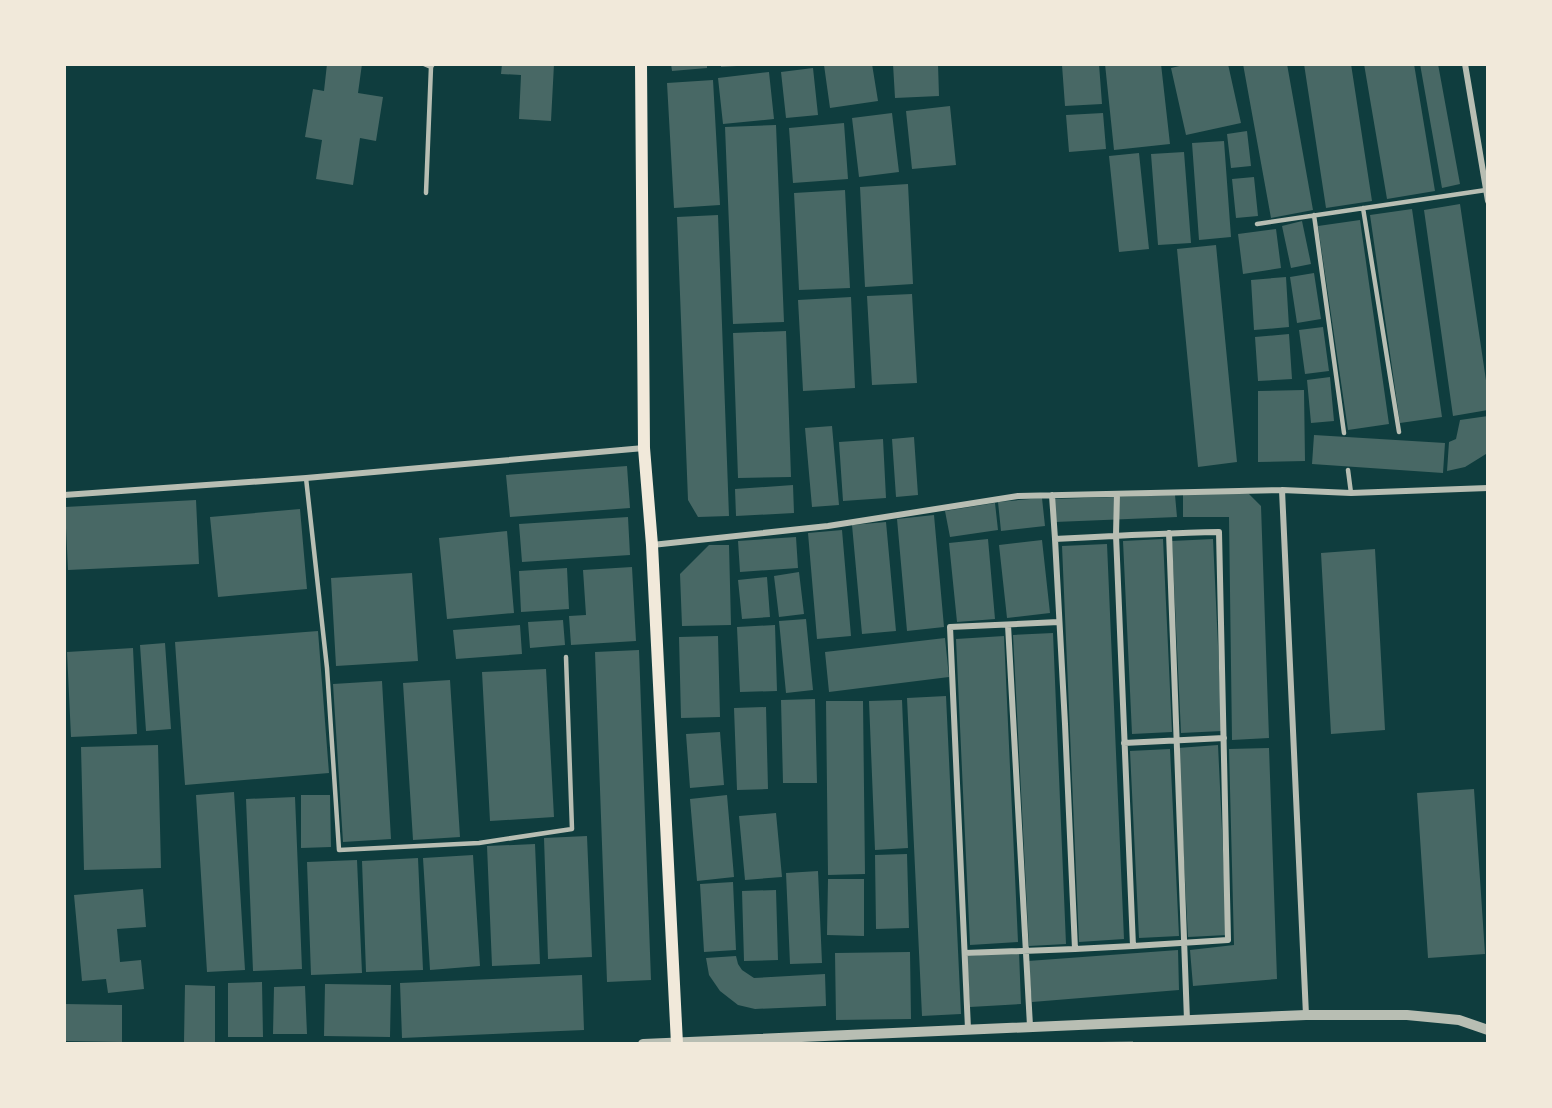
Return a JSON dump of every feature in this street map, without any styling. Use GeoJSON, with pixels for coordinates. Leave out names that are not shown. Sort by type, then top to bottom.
{"type":"FeatureCollection","features":[{"type":"Feature","properties":{"kind":"main road"},"geometry":{"type":"LineString","coordinates":[[641,64],[644,448],[652,545],[677,1042]]}},
{"type":"Feature","properties":{"kind":"street"},"geometry":{"type":"LineString","coordinates":[[1465,64],[1488,201]]}},
{"type":"Feature","properties":{"kind":"street"},"geometry":{"type":"LineString","coordinates":[[64,495],[214,487],[644,448]]}},
{"type":"Feature","properties":{"kind":"street"},"geometry":{"type":"LineString","coordinates":[[652,545],[828,526],[1018,496],[1282,490],[1351,493],[1488,488]]}},
{"type":"Feature","properties":{"kind":"street"},"geometry":{"type":"LineString","coordinates":[[1282,490],[1306,1015]]}},
{"type":"Feature","properties":{"kind":"street"},"geometry":{"type":"LineString","coordinates":[[1117,494],[1116,536],[1133,946]]}},
{"type":"Feature","properties":{"kind":"street"},"geometry":{"type":"LineString","coordinates":[[1052,495],[1075,949]]}},
{"type":"Feature","properties":{"kind":"street"},"geometry":{"type":"LineString","coordinates":[[965,953],[1184,944],[1228,940],[1219,532],[1055,539]]}},
{"type":"Feature","properties":{"kind":"street"},"geometry":{"type":"LineString","coordinates":[[1168,533],[1187,1020]]}},
{"type":"Feature","properties":{"kind":"street"},"geometry":{"type":"LineString","coordinates":[[968,1029],[950,627],[1059,622]]}},
{"type":"Feature","properties":{"kind":"street"},"geometry":{"type":"LineString","coordinates":[[1008,625],[1024,950],[1030,1026]]}},
{"type":"Feature","properties":{"kind":"street"},"geometry":{"type":"LineString","coordinates":[[1125,743],[1224,738]]}},
{"type":"Feature","properties":{"kind":"street"},"geometry":{"type":"LineString","coordinates":[[643,1044],[814,1039],[968,1029],[1306,1015],[1407,1015],[1459,1020],[1488,1030]]}},
{"type":"Feature","properties":{"kind":"lane"},"geometry":{"type":"LineString","coordinates":[[424,64],[432,66],[426,193]]}},
{"type":"Feature","properties":{"kind":"lane"},"geometry":{"type":"LineString","coordinates":[[1257,224],[1485,189]]}},
{"type":"Feature","properties":{"kind":"lane"},"geometry":{"type":"LineString","coordinates":[[1363,208],[1399,432]]}},
{"type":"Feature","properties":{"kind":"lane"},"geometry":{"type":"LineString","coordinates":[[1314,216],[1344,433]]}},
{"type":"Feature","properties":{"kind":"lane"},"geometry":{"type":"LineString","coordinates":[[1348,470],[1351,493]]}},
{"type":"Feature","properties":{"kind":"lane"},"geometry":{"type":"LineString","coordinates":[[306,478],[327,668],[339,850],[478,843],[572,829],[566,657]]}},
{"type":"Feature","properties":{"kind":"lane"},"geometry":{"type":"LineString","coordinates":[[286,485],[292,479]]}},
{"type":"Feature","properties":{"kind":"building"},"geometry":{"type":"Polygon","coordinates":[[[327,64],[362,64],[358,93],[383,97],[376,141],[360,138],[353,185],[316,179],[322,140],[305,137],[313,89],[324,91],[327,64]]]}},
{"type":"Feature","properties":{"kind":"building"},"geometry":{"type":"Polygon","coordinates":[[[502,64],[554,64],[551,121],[519,119],[521,75],[501,74],[502,64]]]}},
{"type":"Feature","properties":{"kind":"building"},"geometry":{"type":"Polygon","coordinates":[[[671,64],[707,64],[707,68],[672,71],[671,64]]]}},
{"type":"Feature","properties":{"kind":"building"},"geometry":{"type":"Polygon","coordinates":[[[721,64],[737,64],[737,66],[721,67],[721,64]]]}},
{"type":"Feature","properties":{"kind":"building"},"geometry":{"type":"Polygon","coordinates":[[[872,64],[878,101],[830,108],[824,65],[872,64]]]}},
{"type":"Feature","properties":{"kind":"building"},"geometry":{"type":"Polygon","coordinates":[[[893,64],[938,64],[939,96],[895,98],[893,64]]]}},
{"type":"Feature","properties":{"kind":"building"},"geometry":{"type":"Polygon","coordinates":[[[1099,64],[1102,104],[1065,106],[1062,65],[1099,64]]]}},
{"type":"Feature","properties":{"kind":"building"},"geometry":{"type":"Polygon","coordinates":[[[1105,64],[1161,64],[1170,144],[1114,150],[1105,64]]]}},
{"type":"Feature","properties":{"kind":"building"},"geometry":{"type":"Polygon","coordinates":[[[1188,64],[1228,64],[1241,123],[1186,135],[1171,68],[1188,64]]]}},
{"type":"Feature","properties":{"kind":"building"},"geometry":{"type":"Polygon","coordinates":[[[1243,64],[1287,64],[1313,210],[1271,218],[1243,64]]]}},
{"type":"Feature","properties":{"kind":"building"},"geometry":{"type":"Polygon","coordinates":[[[1304,64],[1351,64],[1372,201],[1326,208],[1304,64]]]}},
{"type":"Feature","properties":{"kind":"building"},"geometry":{"type":"Polygon","coordinates":[[[1364,64],[1414,64],[1435,191],[1387,199],[1364,64]]]}},
{"type":"Feature","properties":{"kind":"building"},"geometry":{"type":"Polygon","coordinates":[[[1420,64],[1438,64],[1460,184],[1442,188],[1420,64]]]}},
{"type":"Feature","properties":{"kind":"building"},"geometry":{"type":"Polygon","coordinates":[[[813,68],[818,115],[786,118],[781,72],[813,68]]]}},
{"type":"Feature","properties":{"kind":"building"},"geometry":{"type":"Polygon","coordinates":[[[769,72],[774,119],[723,124],[718,78],[769,72]]]}},
{"type":"Feature","properties":{"kind":"building"},"geometry":{"type":"Polygon","coordinates":[[[713,80],[720,205],[674,208],[667,83],[713,80]]]}},
{"type":"Feature","properties":{"kind":"building"},"geometry":{"type":"Polygon","coordinates":[[[950,106],[956,165],[912,169],[906,111],[950,106]]]}},
{"type":"Feature","properties":{"kind":"building"},"geometry":{"type":"Polygon","coordinates":[[[892,113],[899,172],[859,177],[852,118],[892,113]]]}},
{"type":"Feature","properties":{"kind":"building"},"geometry":{"type":"Polygon","coordinates":[[[1103,113],[1106,149],[1069,152],[1066,115],[1103,113]]]}},
{"type":"Feature","properties":{"kind":"building"},"geometry":{"type":"Polygon","coordinates":[[[844,123],[848,179],[793,183],[789,128],[844,123]]]}},
{"type":"Feature","properties":{"kind":"building"},"geometry":{"type":"Polygon","coordinates":[[[776,125],[784,322],[733,324],[725,127],[776,125]]]}},
{"type":"Feature","properties":{"kind":"building"},"geometry":{"type":"Polygon","coordinates":[[[1247,131],[1251,166],[1231,168],[1227,134],[1247,131]]]}},
{"type":"Feature","properties":{"kind":"building"},"geometry":{"type":"Polygon","coordinates":[[[1224,141],[1231,237],[1199,240],[1192,143],[1224,141]]]}},
{"type":"Feature","properties":{"kind":"building"},"geometry":{"type":"Polygon","coordinates":[[[1184,152],[1191,243],[1158,245],[1151,154],[1184,152]]]}},
{"type":"Feature","properties":{"kind":"building"},"geometry":{"type":"Polygon","coordinates":[[[1139,153],[1149,249],[1119,252],[1109,156],[1139,153]]]}},
{"type":"Feature","properties":{"kind":"building"},"geometry":{"type":"Polygon","coordinates":[[[1254,177],[1258,216],[1236,218],[1232,179],[1254,177]]]}},
{"type":"Feature","properties":{"kind":"building"},"geometry":{"type":"Polygon","coordinates":[[[908,184],[913,284],[865,287],[860,187],[908,184]]]}},
{"type":"Feature","properties":{"kind":"building"},"geometry":{"type":"Polygon","coordinates":[[[845,190],[850,288],[799,290],[794,193],[845,190]]]}},
{"type":"Feature","properties":{"kind":"building"},"geometry":{"type":"Polygon","coordinates":[[[1460,204],[1488,394],[1488,410],[1453,416],[1424,210],[1460,204]]]}},
{"type":"Feature","properties":{"kind":"building"},"geometry":{"type":"Polygon","coordinates":[[[1412,209],[1442,417],[1400,423],[1370,215],[1412,209]]]}},
{"type":"Feature","properties":{"kind":"building"},"geometry":{"type":"Polygon","coordinates":[[[718,215],[729,516],[698,517],[688,500],[677,217],[718,215]]]}},
{"type":"Feature","properties":{"kind":"building"},"geometry":{"type":"Polygon","coordinates":[[[1360,220],[1389,424],[1348,430],[1318,226],[1360,220]]]}},
{"type":"Feature","properties":{"kind":"building"},"geometry":{"type":"Polygon","coordinates":[[[1302,221],[1311,264],[1291,268],[1282,226],[1302,221]]]}},
{"type":"Feature","properties":{"kind":"building"},"geometry":{"type":"Polygon","coordinates":[[[1276,229],[1281,268],[1243,274],[1238,234],[1276,229]]]}},
{"type":"Feature","properties":{"kind":"building"},"geometry":{"type":"Polygon","coordinates":[[[1216,245],[1237,462],[1198,467],[1177,249],[1216,245]]]}},
{"type":"Feature","properties":{"kind":"building"},"geometry":{"type":"Polygon","coordinates":[[[1314,273],[1321,319],[1297,323],[1290,277],[1314,273]]]}},
{"type":"Feature","properties":{"kind":"building"},"geometry":{"type":"Polygon","coordinates":[[[1286,277],[1289,327],[1254,330],[1251,280],[1286,277]]]}},
{"type":"Feature","properties":{"kind":"building"},"geometry":{"type":"Polygon","coordinates":[[[912,294],[917,383],[872,385],[867,296],[912,294]]]}},
{"type":"Feature","properties":{"kind":"building"},"geometry":{"type":"Polygon","coordinates":[[[851,297],[855,388],[803,391],[798,300],[851,297]]]}},
{"type":"Feature","properties":{"kind":"building"},"geometry":{"type":"Polygon","coordinates":[[[1323,327],[1329,371],[1305,374],[1299,330],[1323,327]]]}},
{"type":"Feature","properties":{"kind":"building"},"geometry":{"type":"Polygon","coordinates":[[[786,331],[791,477],[738,478],[733,333],[786,331]]]}},
{"type":"Feature","properties":{"kind":"building"},"geometry":{"type":"Polygon","coordinates":[[[1289,334],[1292,379],[1258,381],[1255,337],[1289,334]]]}},
{"type":"Feature","properties":{"kind":"building"},"geometry":{"type":"Polygon","coordinates":[[[1330,377],[1334,421],[1311,423],[1307,380],[1330,377]]]}},
{"type":"Feature","properties":{"kind":"building"},"geometry":{"type":"Polygon","coordinates":[[[1304,390],[1305,461],[1258,462],[1258,391],[1304,390]]]}},
{"type":"Feature","properties":{"kind":"building"},"geometry":{"type":"Polygon","coordinates":[[[1488,416],[1488,451],[1486,454],[1465,467],[1447,471],[1449,442],[1456,439],[1460,420],[1488,416]]]}},
{"type":"Feature","properties":{"kind":"building"},"geometry":{"type":"Polygon","coordinates":[[[832,426],[839,505],[812,507],[805,428],[832,426]]]}},
{"type":"Feature","properties":{"kind":"building"},"geometry":{"type":"Polygon","coordinates":[[[1314,435],[1445,443],[1443,473],[1312,464],[1314,435]]]}},
{"type":"Feature","properties":{"kind":"building"},"geometry":{"type":"Polygon","coordinates":[[[914,437],[918,495],[896,497],[892,439],[914,437]]]}},
{"type":"Feature","properties":{"kind":"building"},"geometry":{"type":"Polygon","coordinates":[[[883,439],[886,498],[843,501],[839,442],[883,439]]]}},
{"type":"Feature","properties":{"kind":"building"},"geometry":{"type":"Polygon","coordinates":[[[627,466],[630,508],[510,517],[506,475],[627,466]]]}},
{"type":"Feature","properties":{"kind":"building"},"geometry":{"type":"Polygon","coordinates":[[[793,485],[794,513],[736,516],[735,489],[793,485]]]}},
{"type":"Feature","properties":{"kind":"building"},"geometry":{"type":"Polygon","coordinates":[[[1183,494],[1249,494],[1261,506],[1269,738],[1232,740],[1229,517],[1183,517],[1183,494]]]}},
{"type":"Feature","properties":{"kind":"building"},"geometry":{"type":"Polygon","coordinates":[[[1175,495],[1177,517],[1055,522],[1053,499],[1175,495]]]}},
{"type":"Feature","properties":{"kind":"building"},"geometry":{"type":"Polygon","coordinates":[[[1042,498],[1045,526],[1001,531],[998,502],[1042,498]]]}},
{"type":"Feature","properties":{"kind":"building"},"geometry":{"type":"Polygon","coordinates":[[[196,500],[199,564],[68,570],[65,507],[196,500]]]}},
{"type":"Feature","properties":{"kind":"building"},"geometry":{"type":"Polygon","coordinates":[[[995,503],[998,530],[950,537],[945,511],[995,503]]]}},
{"type":"Feature","properties":{"kind":"building"},"geometry":{"type":"Polygon","coordinates":[[[300,509],[307,589],[218,597],[210,517],[300,509]]]}},
{"type":"Feature","properties":{"kind":"building"},"geometry":{"type":"Polygon","coordinates":[[[934,515],[944,627],[907,631],[897,519],[934,515]]]}},
{"type":"Feature","properties":{"kind":"building"},"geometry":{"type":"Polygon","coordinates":[[[628,517],[630,555],[522,562],[519,524],[628,517]]]}},
{"type":"Feature","properties":{"kind":"building"},"geometry":{"type":"Polygon","coordinates":[[[886,522],[896,631],[862,634],[852,525],[886,522]]]}},
{"type":"Feature","properties":{"kind":"building"},"geometry":{"type":"Polygon","coordinates":[[[842,530],[851,636],[817,639],[808,533],[842,530]]]}},
{"type":"Feature","properties":{"kind":"building"},"geometry":{"type":"Polygon","coordinates":[[[507,531],[514,613],[447,619],[439,538],[507,531]]]}},
{"type":"Feature","properties":{"kind":"building"},"geometry":{"type":"Polygon","coordinates":[[[796,537],[798,568],[740,572],[738,541],[796,537]]]}},
{"type":"Feature","properties":{"kind":"building"},"geometry":{"type":"Polygon","coordinates":[[[988,539],[995,619],[957,622],[949,543],[988,539]]]}},
{"type":"Feature","properties":{"kind":"building"},"geometry":{"type":"Polygon","coordinates":[[[1163,539],[1172,732],[1132,734],[1123,541],[1163,539]]]}},
{"type":"Feature","properties":{"kind":"building"},"geometry":{"type":"Polygon","coordinates":[[[1213,539],[1222,731],[1181,733],[1172,541],[1213,539]]]}},
{"type":"Feature","properties":{"kind":"building"},"geometry":{"type":"Polygon","coordinates":[[[1042,540],[1050,613],[1007,618],[999,545],[1042,540]]]}},
{"type":"Feature","properties":{"kind":"building"},"geometry":{"type":"Polygon","coordinates":[[[1107,544],[1124,939],[1079,942],[1062,546],[1107,544]]]}},
{"type":"Feature","properties":{"kind":"building"},"geometry":{"type":"Polygon","coordinates":[[[709,545],[729,545],[731,625],[682,626],[680,574],[709,545]]]}},
{"type":"Feature","properties":{"kind":"building"},"geometry":{"type":"Polygon","coordinates":[[[1375,549],[1385,730],[1331,734],[1321,553],[1375,549]]]}},
{"type":"Feature","properties":{"kind":"building"},"geometry":{"type":"Polygon","coordinates":[[[632,567],[636,641],[571,645],[569,616],[586,615],[583,570],[632,567]]]}},
{"type":"Feature","properties":{"kind":"building"},"geometry":{"type":"Polygon","coordinates":[[[567,568],[569,609],[521,612],[519,571],[567,568]]]}},
{"type":"Feature","properties":{"kind":"building"},"geometry":{"type":"Polygon","coordinates":[[[799,572],[804,614],[779,617],[774,576],[799,572]]]}},
{"type":"Feature","properties":{"kind":"building"},"geometry":{"type":"Polygon","coordinates":[[[412,573],[418,661],[336,666],[331,578],[412,573]]]}},
{"type":"Feature","properties":{"kind":"building"},"geometry":{"type":"Polygon","coordinates":[[[767,577],[770,617],[742,619],[738,580],[767,577]]]}},
{"type":"Feature","properties":{"kind":"building"},"geometry":{"type":"Polygon","coordinates":[[[806,619],[813,690],[786,693],[779,621],[806,619]]]}},
{"type":"Feature","properties":{"kind":"building"},"geometry":{"type":"Polygon","coordinates":[[[563,620],[565,645],[530,648],[528,622],[563,620]]]}},
{"type":"Feature","properties":{"kind":"building"},"geometry":{"type":"Polygon","coordinates":[[[520,625],[522,654],[456,659],[453,630],[520,625]]]}},
{"type":"Feature","properties":{"kind":"building"},"geometry":{"type":"Polygon","coordinates":[[[775,625],[777,691],[740,692],[737,627],[775,625]]]}},
{"type":"Feature","properties":{"kind":"building"},"geometry":{"type":"Polygon","coordinates":[[[318,631],[329,773],[185,785],[175,642],[318,631]]]}},
{"type":"Feature","properties":{"kind":"building"},"geometry":{"type":"Polygon","coordinates":[[[1053,633],[1066,944],[1029,946],[1013,635],[1053,633]]]}},
{"type":"Feature","properties":{"kind":"building"},"geometry":{"type":"Polygon","coordinates":[[[718,636],[720,717],[681,718],[679,637],[718,636]]]}},
{"type":"Feature","properties":{"kind":"building"},"geometry":{"type":"Polygon","coordinates":[[[1004,636],[1018,942],[970,945],[956,639],[1004,636]]]}},
{"type":"Feature","properties":{"kind":"building"},"geometry":{"type":"Polygon","coordinates":[[[945,638],[949,677],[829,692],[825,652],[945,638]]]}},
{"type":"Feature","properties":{"kind":"building"},"geometry":{"type":"Polygon","coordinates":[[[165,643],[171,729],[146,731],[140,645],[165,643]]]}},
{"type":"Feature","properties":{"kind":"building"},"geometry":{"type":"Polygon","coordinates":[[[133,648],[137,734],[71,737],[67,652],[133,648]]]}},
{"type":"Feature","properties":{"kind":"building"},"geometry":{"type":"Polygon","coordinates":[[[639,650],[651,980],[607,982],[595,652],[639,650]]]}},
{"type":"Feature","properties":{"kind":"building"},"geometry":{"type":"Polygon","coordinates":[[[546,669],[554,817],[490,821],[482,672],[546,669]]]}},
{"type":"Feature","properties":{"kind":"building"},"geometry":{"type":"Polygon","coordinates":[[[450,680],[460,837],[413,840],[403,683],[450,680]]]}},
{"type":"Feature","properties":{"kind":"building"},"geometry":{"type":"Polygon","coordinates":[[[382,681],[391,839],[343,842],[333,684],[382,681]]]}},
{"type":"Feature","properties":{"kind":"building"},"geometry":{"type":"Polygon","coordinates":[[[946,696],[961,1014],[922,1016],[907,698],[946,696]]]}},
{"type":"Feature","properties":{"kind":"building"},"geometry":{"type":"Polygon","coordinates":[[[815,699],[817,783],[783,783],[781,700],[815,699]]]}},
{"type":"Feature","properties":{"kind":"building"},"geometry":{"type":"Polygon","coordinates":[[[902,700],[908,848],[875,850],[869,701],[902,700]]]}},
{"type":"Feature","properties":{"kind":"building"},"geometry":{"type":"Polygon","coordinates":[[[826,701],[863,701],[865,874],[828,875],[826,701]]]}},
{"type":"Feature","properties":{"kind":"building"},"geometry":{"type":"Polygon","coordinates":[[[766,707],[768,789],[737,790],[734,708],[766,707]]]}},
{"type":"Feature","properties":{"kind":"building"},"geometry":{"type":"Polygon","coordinates":[[[720,732],[724,785],[690,788],[686,734],[720,732]]]}},
{"type":"Feature","properties":{"kind":"building"},"geometry":{"type":"Polygon","coordinates":[[[158,745],[161,868],[84,870],[81,747],[158,745]]]}},
{"type":"Feature","properties":{"kind":"building"},"geometry":{"type":"Polygon","coordinates":[[[1218,745],[1227,935],[1188,937],[1178,748],[1218,745]]]}},
{"type":"Feature","properties":{"kind":"building"},"geometry":{"type":"Polygon","coordinates":[[[1269,748],[1277,979],[1193,986],[1190,950],[1234,945],[1229,749],[1269,748]]]}},
{"type":"Feature","properties":{"kind":"building"},"geometry":{"type":"Polygon","coordinates":[[[1170,749],[1179,936],[1139,938],[1130,751],[1170,749]]]}},
{"type":"Feature","properties":{"kind":"building"},"geometry":{"type":"Polygon","coordinates":[[[1474,789],[1485,954],[1428,958],[1417,793],[1474,789]]]}},
{"type":"Feature","properties":{"kind":"building"},"geometry":{"type":"Polygon","coordinates":[[[234,792],[245,970],[207,972],[196,795],[234,792]]]}},
{"type":"Feature","properties":{"kind":"building"},"geometry":{"type":"Polygon","coordinates":[[[301,795],[330,795],[331,847],[301,848],[301,795]]]}},
{"type":"Feature","properties":{"kind":"building"},"geometry":{"type":"Polygon","coordinates":[[[727,795],[734,877],[697,881],[690,799],[727,795]]]}},
{"type":"Feature","properties":{"kind":"building"},"geometry":{"type":"Polygon","coordinates":[[[295,797],[302,969],[253,971],[246,799],[295,797]]]}},
{"type":"Feature","properties":{"kind":"building"},"geometry":{"type":"Polygon","coordinates":[[[776,813],[782,877],[745,880],[739,816],[776,813]]]}},
{"type":"Feature","properties":{"kind":"building"},"geometry":{"type":"Polygon","coordinates":[[[587,836],[592,957],[548,959],[544,838],[587,836]]]}},
{"type":"Feature","properties":{"kind":"building"},"geometry":{"type":"Polygon","coordinates":[[[535,844],[540,964],[492,966],[487,846],[535,844]]]}},
{"type":"Feature","properties":{"kind":"building"},"geometry":{"type":"Polygon","coordinates":[[[907,854],[909,928],[876,929],[875,855],[907,854]]]}},
{"type":"Feature","properties":{"kind":"building"},"geometry":{"type":"Polygon","coordinates":[[[473,855],[480,966],[430,970],[423,858],[473,855]]]}},
{"type":"Feature","properties":{"kind":"building"},"geometry":{"type":"Polygon","coordinates":[[[418,858],[423,970],[366,972],[362,861],[418,858]]]}},
{"type":"Feature","properties":{"kind":"building"},"geometry":{"type":"Polygon","coordinates":[[[357,860],[362,973],[311,975],[307,862],[357,860]]]}},
{"type":"Feature","properties":{"kind":"building"},"geometry":{"type":"Polygon","coordinates":[[[818,871],[822,963],[790,964],[786,873],[818,871]]]}},
{"type":"Feature","properties":{"kind":"building"},"geometry":{"type":"Polygon","coordinates":[[[828,879],[864,879],[864,936],[827,935],[828,879]]]}},
{"type":"Feature","properties":{"kind":"building"},"geometry":{"type":"Polygon","coordinates":[[[733,882],[736,950],[704,952],[700,884],[733,882]]]}},
{"type":"Feature","properties":{"kind":"building"},"geometry":{"type":"Polygon","coordinates":[[[143,889],[146,927],[117,929],[120,962],[141,960],[144,989],[108,993],[106,979],[82,981],[74,895],[143,889]]]}},
{"type":"Feature","properties":{"kind":"building"},"geometry":{"type":"Polygon","coordinates":[[[776,890],[778,960],[744,961],[742,891],[776,890]]]}},
{"type":"Feature","properties":{"kind":"building"},"geometry":{"type":"Polygon","coordinates":[[[1178,950],[1179,990],[1032,1002],[1028,961],[1178,950]]]}},
{"type":"Feature","properties":{"kind":"building"},"geometry":{"type":"Polygon","coordinates":[[[910,952],[911,1019],[836,1020],[835,953],[910,952]]]}},
{"type":"Feature","properties":{"kind":"building"},"geometry":{"type":"Polygon","coordinates":[[[1019,952],[1021,1004],[970,1007],[967,956],[1019,952]]]}},
{"type":"Feature","properties":{"kind":"building"},"geometry":{"type":"Polygon","coordinates":[[[736,956],[742,970],[754,978],[825,974],[826,1006],[755,1009],[738,1005],[720,991],[709,975],[706,958],[736,956]]]}},
{"type":"Feature","properties":{"kind":"building"},"geometry":{"type":"Polygon","coordinates":[[[582,975],[584,1030],[402,1038],[400,983],[582,975]]]}},
{"type":"Feature","properties":{"kind":"building"},"geometry":{"type":"Polygon","coordinates":[[[262,982],[263,1037],[228,1037],[228,983],[262,982]]]}},
{"type":"Feature","properties":{"kind":"building"},"geometry":{"type":"Polygon","coordinates":[[[325,984],[391,985],[390,1037],[324,1036],[325,984]]]}},
{"type":"Feature","properties":{"kind":"building"},"geometry":{"type":"Polygon","coordinates":[[[185,985],[215,986],[215,1042],[184,1042],[185,985]]]}},
{"type":"Feature","properties":{"kind":"building"},"geometry":{"type":"Polygon","coordinates":[[[305,986],[307,1034],[273,1034],[274,987],[305,986]]]}},
{"type":"Feature","properties":{"kind":"building"},"geometry":{"type":"Polygon","coordinates":[[[64,1004],[122,1005],[122,1042],[64,1041],[64,1004]]]}},
{"type":"Feature","properties":{"kind":"building"},"geometry":{"type":"Polygon","coordinates":[[[1133,1041],[1133,1044],[1100,1044],[1100,1042],[1133,1041]]]}}]}
